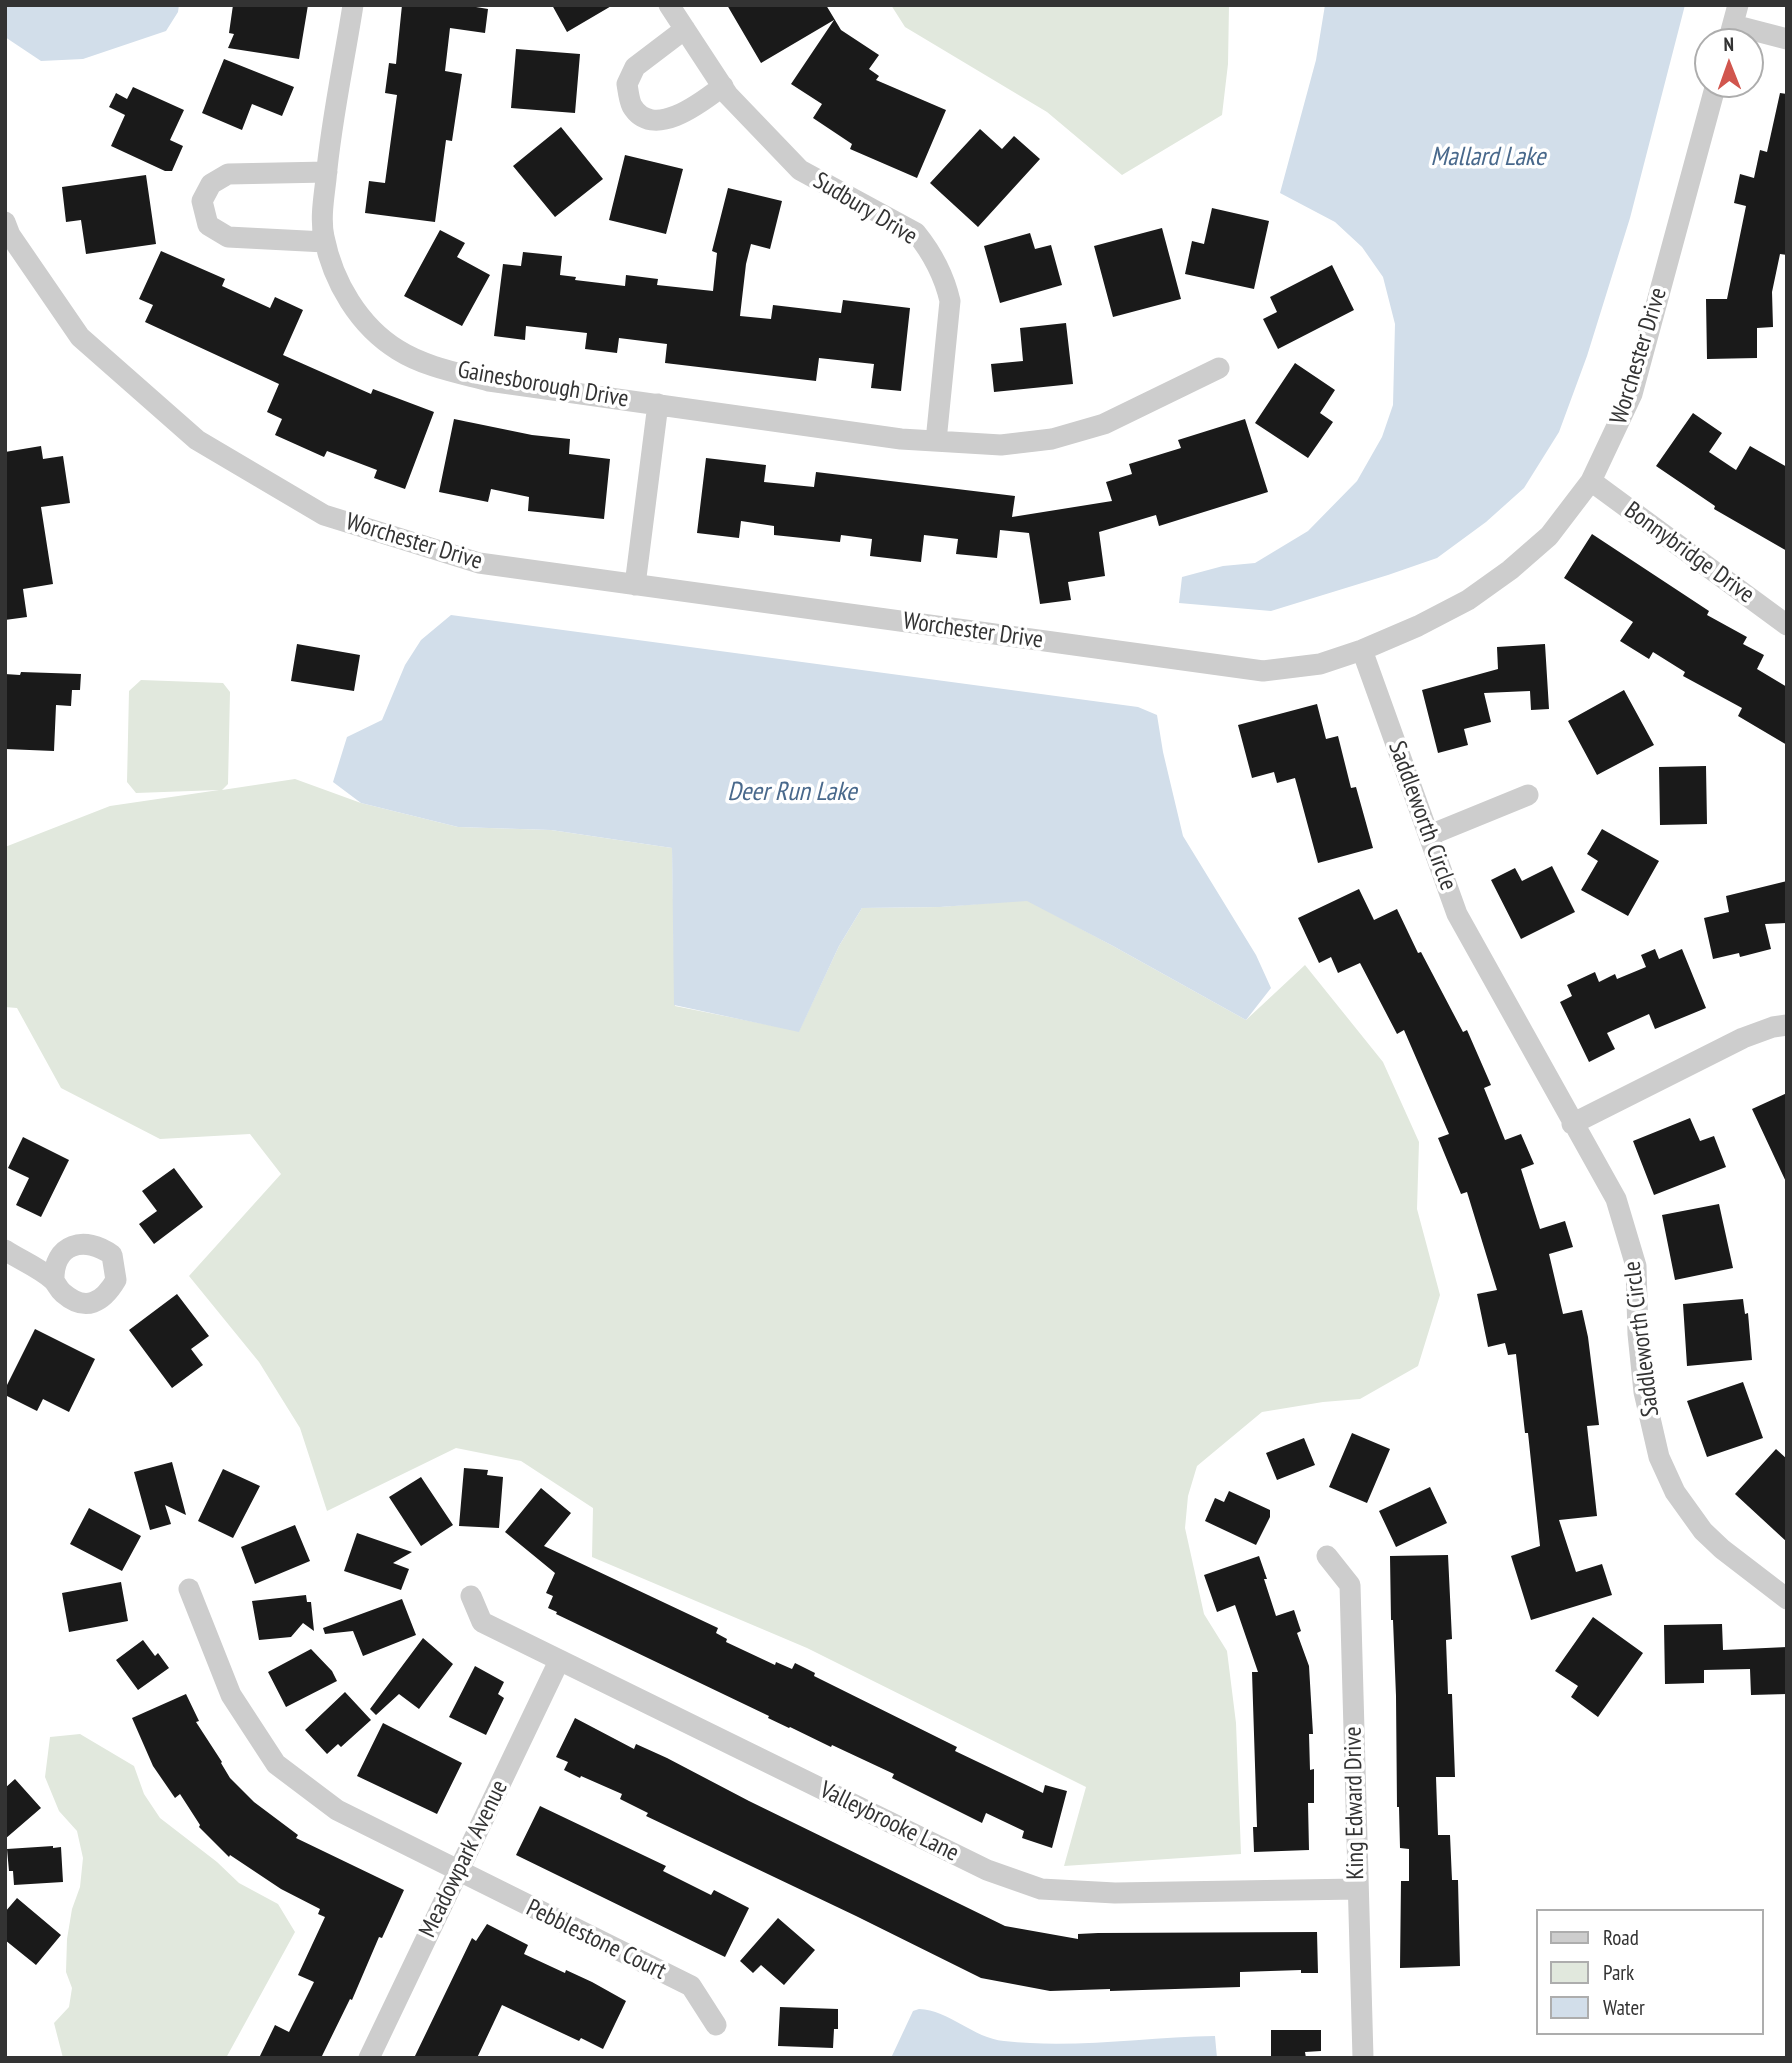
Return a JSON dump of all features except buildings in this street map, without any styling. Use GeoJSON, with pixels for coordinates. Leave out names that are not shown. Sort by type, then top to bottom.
{"type":"FeatureCollection","features":[{"type":"Feature","properties":{"kind":"street","name":"Gainesborough Drive"},"geometry":{"type":"LineString","coordinates":[[353,5],[327,172],[325,242],[333,271],[348,299],[371,328],[398,350],[426,363],[489,381],[901,439],[1001,445],[1052,439],[1104,424],[1219,368]]}},
{"type":"Feature","properties":{"kind":"street","name":"Sudbury Drive"},"geometry":{"type":"LineString","coordinates":[[669,5],[723,86],[800,170],[916,233],[929,249],[945,279],[950,301],[936,441]]}},
{"type":"Feature","properties":{"kind":"street"},"geometry":{"type":"LineString","coordinates":[[1733,24],[1787,39]]}},
{"type":"Feature","properties":{"kind":"street"},"geometry":{"type":"LineString","coordinates":[[685,29],[635,67],[626,84],[632,106],[647,118],[668,120],[699,105],[723,86]]}},
{"type":"Feature","properties":{"kind":"street","name":"Worchester Drive"},"geometry":{"type":"LineString","coordinates":[[5,222],[10,236],[80,337],[197,440],[324,515],[479,563],[1263,671],[1320,664],[1362,650],[1418,626],[1468,600],[1510,570],[1549,536],[1591,481],[1632,394],[1712,98]]}},
{"type":"Feature","properties":{"kind":"street"},"geometry":{"type":"LineString","coordinates":[[325,242],[228,237],[208,225],[202,201],[211,184],[228,174],[327,172]]}},
{"type":"Feature","properties":{"kind":"street","name":"Gainesborough Drive"},"geometry":{"type":"LineString","coordinates":[[635,585],[658,404]]}},
{"type":"Feature","properties":{"kind":"street","name":"Bonnybridge Drive"},"geometry":{"type":"LineString","coordinates":[[1591,481],[1787,625]]}},
{"type":"Feature","properties":{"kind":"street","name":"Saddleworth Circle"},"geometry":{"type":"LineString","coordinates":[[1362,650],[1457,914],[1616,1199],[1636,1266],[1638,1335],[1644,1392],[1659,1457],[1675,1492],[1703,1531],[1787,1599]]}},
{"type":"Feature","properties":{"kind":"street"},"geometry":{"type":"LineString","coordinates":[[1430,835],[1528,795]]}},
{"type":"Feature","properties":{"kind":"street"},"geometry":{"type":"LineString","coordinates":[[1572,1124],[1743,1038],[1787,1025]]}},
{"type":"Feature","properties":{"kind":"street"},"geometry":{"type":"LineString","coordinates":[[5,1250],[54,1281]]}},
{"type":"Feature","properties":{"kind":"street","name":"King Edward Drive"},"geometry":{"type":"LineString","coordinates":[[1327,1556],[1350,1586],[1363,2058]]}},
{"type":"Feature","properties":{"kind":"street","name":"Pebblestone Court"},"geometry":{"type":"LineString","coordinates":[[188,1589],[231,1695],[276,1764],[337,1810],[691,1986],[716,2025]]}},
{"type":"Feature","properties":{"kind":"street","name":"Valleybrooke Lane"},"geometry":{"type":"LineString","coordinates":[[471,1596],[482,1622],[987,1870],[1041,1889],[1115,1893],[1357,1889]]}},
{"type":"Feature","properties":{"kind":"street","name":"Meadowpark Avenue"},"geometry":{"type":"LineString","coordinates":[[369,2058],[559,1661]]}},
{"type":"Feature","properties":{"kind":"green space"},"geometry":{"type":"Polygon","coordinates":[[[891,5],[1229,5],[1228,64],[1222,115],[1122,175],[1047,112],[905,27],[891,5]]]}},
{"type":"Feature","properties":{"kind":"green space"},"geometry":{"type":"Polygon","coordinates":[[[141,680],[223,683],[230,692],[228,784],[222,790],[295,779],[361,803],[458,827],[551,830],[672,848],[675,1006],[799,1031],[839,946],[862,908],[940,907],[1027,900],[1246,1020],[1305,965],[1383,1062],[1419,1142],[1417,1209],[1440,1295],[1418,1366],[1360,1399],[1262,1412],[1197,1466],[1188,1496],[1185,1528],[1204,1614],[1227,1651],[1236,1723],[1241,1854],[1064,1866],[1086,1787],[807,1648],[592,1557],[593,1508],[521,1461],[456,1448],[327,1511],[300,1428],[259,1362],[189,1276],[281,1174],[250,1134],[160,1139],[61,1088],[17,1008],[5,1007],[5,847],[110,806],[219,790],[136,793],[127,782],[129,691],[141,680]]]}},
{"type":"Feature","properties":{"kind":"green space"},"geometry":{"type":"Polygon","coordinates":[[[80,1734],[134,1766],[144,1794],[160,1818],[217,1862],[239,1883],[278,1904],[295,1932],[226,2058],[63,2058],[54,2023],[69,2007],[72,1988],[66,1972],[67,1939],[72,1909],[80,1887],[83,1858],[77,1831],[59,1811],[45,1777],[50,1737],[80,1734]]]}},
{"type":"Feature","properties":{"kind":"water"},"geometry":{"type":"Polygon","coordinates":[[[5,5],[179,5],[178,12],[166,31],[83,59],[41,61],[5,37],[5,5]]]}},
{"type":"Feature","properties":{"kind":"water","name":"Mallard Lake"},"geometry":{"type":"Polygon","coordinates":[[[1325,5],[1685,5],[1630,218],[1587,356],[1559,432],[1524,488],[1486,522],[1437,558],[1388,575],[1271,611],[1179,603],[1182,577],[1223,566],[1255,563],[1308,531],[1357,481],[1382,437],[1393,405],[1395,324],[1383,277],[1362,247],[1335,222],[1280,193],[1316,60],[1325,5]]]}},
{"type":"Feature","properties":{"kind":"water","name":"Deer Run Lake"},"geometry":{"type":"Polygon","coordinates":[[[451,615],[1138,707],[1157,715],[1183,836],[1256,955],[1271,988],[1246,1020],[1027,901],[940,907],[862,908],[839,946],[799,1032],[674,1005],[672,848],[551,830],[458,827],[361,803],[333,782],[347,737],[382,720],[405,665],[421,640],[451,615]]]}},
{"type":"Feature","properties":{"kind":"water"},"geometry":{"type":"Polygon","coordinates":[[[919,2009],[941,2014],[982,2035],[1004,2041],[1057,2044],[1215,2036],[1217,2058],[891,2058],[913,2011],[919,2009]]]}}]}
